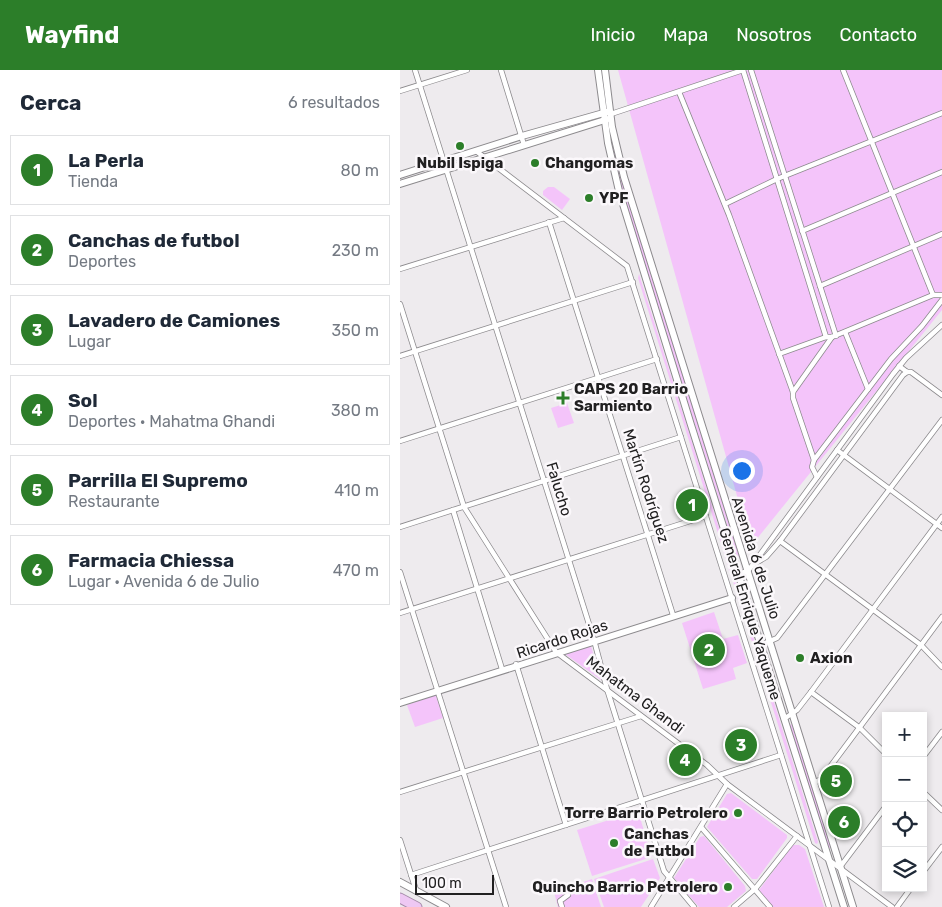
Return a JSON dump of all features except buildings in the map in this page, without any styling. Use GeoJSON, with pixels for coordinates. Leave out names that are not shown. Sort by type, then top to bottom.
{"type":"FeatureCollection","features":[{"type":"Feature","properties":{"kind":"highway"},"geometry":{"type":"LineString","coordinates":[[400,898],[417,907]]}},
{"type":"Feature","properties":{"kind":"main road","name":"Avenida 6 de Julio"},"geometry":{"type":"LineString","coordinates":[[598,70],[603,113],[609,116]]}},
{"type":"Feature","properties":{"kind":"main road","name":"Avenida 6 de Julio"},"geometry":{"type":"LineString","coordinates":[[605,70],[609,116],[620,191],[738,574],[844,907]]}},
{"type":"Feature","properties":{"kind":"main road"},"geometry":{"type":"LineString","coordinates":[[400,175],[522,136],[603,113]]}},
{"type":"Feature","properties":{"kind":"main road"},"geometry":{"type":"LineString","coordinates":[[400,184],[609,116]]}},
{"type":"Feature","properties":{"kind":"main road","name":"Avenida 6 de Julio"},"geometry":{"type":"LineString","coordinates":[[609,116],[617,153],[631,201],[750,568],[770,643],[853,907]]}},
{"type":"Feature","properties":{"kind":"main road","name":"Ricardo Rojas"},"geometry":{"type":"LineString","coordinates":[[594,641],[732,597]]}},
{"type":"Feature","properties":{"kind":"main road","name":"Ricardo Rojas"},"geometry":{"type":"LineString","coordinates":[[437,690],[732,597]]}},
{"type":"Feature","properties":{"kind":"main road","name":"Ricardo Rojas"},"geometry":{"type":"LineString","coordinates":[[400,702],[516,665]]}},
{"type":"Feature","properties":{"kind":"main road"},"geometry":{"type":"LineString","coordinates":[[400,882],[446,907]]}},
{"type":"Feature","properties":{"kind":"street","name":"Falucho"},"geometry":{"type":"LineString","coordinates":[[415,70],[569,560],[664,871],[694,907]]}},
{"type":"Feature","properties":{"kind":"street"},"geometry":{"type":"LineString","coordinates":[[400,91],[468,70]]}},
{"type":"Feature","properties":{"kind":"street"},"geometry":{"type":"LineString","coordinates":[[501,70],[524,145]]}},
{"type":"Feature","properties":{"kind":"street"},"geometry":{"type":"LineString","coordinates":[[609,116],[743,70],[777,179],[831,337]]}},
{"type":"Feature","properties":{"kind":"street"},"geometry":{"type":"LineString","coordinates":[[751,70],[820,286],[831,337],[794,392],[793,398],[814,460]]}},
{"type":"Feature","properties":{"kind":"street"},"geometry":{"type":"LineString","coordinates":[[843,70],[933,295]]}},
{"type":"Feature","properties":{"kind":"street"},"geometry":{"type":"LineString","coordinates":[[679,92],[725,204],[794,392]]}},
{"type":"Feature","properties":{"kind":"street"},"geometry":{"type":"LineString","coordinates":[[725,204],[777,179],[942,114]]}},
{"type":"Feature","properties":{"kind":"street"},"geometry":{"type":"LineString","coordinates":[[476,151],[564,218]]}},
{"type":"Feature","properties":{"kind":"street"},"geometry":{"type":"LineString","coordinates":[[802,231],[942,172]]}},
{"type":"Feature","properties":{"kind":"street"},"geometry":{"type":"LineString","coordinates":[[400,269],[564,218]]}},
{"type":"Feature","properties":{"kind":"street","name":"General Enrique Yaqueme"},"geometry":{"type":"LineString","coordinates":[[564,218],[625,263],[629,270],[829,907]]}},
{"type":"Feature","properties":{"kind":"street","name":"Martín Rodríguez"},"geometry":{"type":"LineString","coordinates":[[549,222],[673,615]]}},
{"type":"Feature","properties":{"kind":"street"},"geometry":{"type":"LineString","coordinates":[[820,286],[942,234]]}},
{"type":"Feature","properties":{"kind":"street"},"geometry":{"type":"LineString","coordinates":[[400,356],[633,282]]}},
{"type":"Feature","properties":{"kind":"street"},"geometry":{"type":"LineString","coordinates":[[780,354],[845,332],[933,295],[942,295]]}},
{"type":"Feature","properties":{"kind":"street"},"geometry":{"type":"LineString","coordinates":[[817,477],[812,467],[814,460],[891,359],[922,326],[942,300]]}},
{"type":"Feature","properties":{"kind":"street","name":"Mahatma Ghandi"},"geometry":{"type":"LineString","coordinates":[[400,304],[464,507],[557,652],[707,765],[727,784],[892,907]]}},
{"type":"Feature","properties":{"kind":"street"},"geometry":{"type":"LineString","coordinates":[[750,568],[899,366],[942,325]]}},
{"type":"Feature","properties":{"kind":"street"},"geometry":{"type":"LineString","coordinates":[[845,332],[868,389]]}},
{"type":"Feature","properties":{"kind":"street"},"geometry":{"type":"LineString","coordinates":[[400,441],[657,360]]}},
{"type":"Feature","properties":{"kind":"street"},"geometry":{"type":"LineString","coordinates":[[899,366],[907,372],[911,372],[942,395]]}},
{"type":"Feature","properties":{"kind":"street"},"geometry":{"type":"LineString","coordinates":[[738,574],[766,556],[780,542],[907,372]]}},
{"type":"Feature","properties":{"kind":"street"},"geometry":{"type":"LineString","coordinates":[[761,645],[770,643],[777,638],[942,420]]}},
{"type":"Feature","properties":{"kind":"street"},"geometry":{"type":"LineString","coordinates":[[400,527],[681,437]]}},
{"type":"Feature","properties":{"kind":"street"},"geometry":{"type":"LineString","coordinates":[[837,450],[942,528]]}},
{"type":"Feature","properties":{"kind":"street"},"geometry":{"type":"LineString","coordinates":[[453,510],[502,669]]}},
{"type":"Feature","properties":{"kind":"street"},"geometry":{"type":"LineString","coordinates":[[400,614],[706,516]]}},
{"type":"Feature","properties":{"kind":"street"},"geometry":{"type":"LineString","coordinates":[[784,719],[797,710],[942,517]]}},
{"type":"Feature","properties":{"kind":"street"},"geometry":{"type":"LineString","coordinates":[[780,542],[921,645],[942,667]]}},
{"type":"Feature","properties":{"kind":"street"},"geometry":{"type":"LineString","coordinates":[[400,572],[506,907]]}},
{"type":"Feature","properties":{"kind":"street"},"geometry":{"type":"LineString","coordinates":[[814,783],[821,779],[942,617]]}},
{"type":"Feature","properties":{"kind":"street"},"geometry":{"type":"LineString","coordinates":[[516,665],[566,825]]}},
{"type":"Feature","properties":{"kind":"street"},"geometry":{"type":"LineString","coordinates":[[811,692],[860,728],[882,750]]}},
{"type":"Feature","properties":{"kind":"street"},"geometry":{"type":"LineString","coordinates":[[400,792],[641,716]]}},
{"type":"Feature","properties":{"kind":"street"},"geometry":{"type":"LineString","coordinates":[[927,752],[942,732]]}},
{"type":"Feature","properties":{"kind":"street"},"geometry":{"type":"LineString","coordinates":[[411,875],[781,755]]}},
{"type":"Feature","properties":{"kind":"street"},"geometry":{"type":"LineString","coordinates":[[650,907],[727,784]]}},
{"type":"Feature","properties":{"kind":"street"},"geometry":{"type":"LineString","coordinates":[[927,796],[942,810]]}},
{"type":"Feature","properties":{"kind":"street"},"geometry":{"type":"LineString","coordinates":[[840,867],[882,811]]}},
{"type":"Feature","properties":{"kind":"street"},"geometry":{"type":"LineString","coordinates":[[701,827],[770,907]]}},
{"type":"Feature","properties":{"kind":"street"},"geometry":{"type":"LineString","coordinates":[[734,907],[755,889],[797,836]]}},
{"type":"Feature","properties":{"kind":"street"},"geometry":{"type":"LineString","coordinates":[[400,840],[416,890]]}},
{"type":"Feature","properties":{"kind":"street"},"geometry":{"type":"LineString","coordinates":[[927,867],[942,847]]}},
{"type":"Feature","properties":{"kind":"street"},"geometry":{"type":"LineString","coordinates":[[897,907],[908,892]]}},
{"type":"Feature","properties":{"kind":"street"},"geometry":{"type":"LineString","coordinates":[[562,907],[560,901],[568,895]]}},
{"type":"Feature","properties":{"kind":"shaded area"},"geometry":{"type":"Polygon","coordinates":[[[618,70],[942,70],[942,310],[751,546],[618,70]]]}},
{"type":"Feature","properties":{"kind":"shaded area"},"geometry":{"type":"Polygon","coordinates":[[[609,124],[617,163],[738,557],[642,258],[615,163],[609,124]]]}},
{"type":"Feature","properties":{"kind":"shaded area"},"geometry":{"type":"Polygon","coordinates":[[[548,187],[554,187],[570,199],[562,210],[543,195],[543,191],[548,187]]]}},
{"type":"Feature","properties":{"kind":"shaded area"},"geometry":{"type":"Polygon","coordinates":[[[639,274],[818,842],[817,844],[815,843],[638,278],[639,274]]]}},
{"type":"Feature","properties":{"kind":"shaded area"},"geometry":{"type":"Polygon","coordinates":[[[567,403],[574,423],[558,428],[551,408],[567,403]]]}},
{"type":"Feature","properties":{"kind":"shaded area"},"geometry":{"type":"Polygon","coordinates":[[[714,612],[723,639],[738,635],[747,663],[733,668],[736,679],[703,689],[682,623],[714,612]]]}},
{"type":"Feature","properties":{"kind":"shaded area"},"geometry":{"type":"Polygon","coordinates":[[[591,646],[601,680],[565,654],[591,646]]]}},
{"type":"Feature","properties":{"kind":"shaded area"},"geometry":{"type":"Polygon","coordinates":[[[436,695],[443,718],[415,727],[407,705],[436,695]]]}},
{"type":"Feature","properties":{"kind":"shaded area"},"geometry":{"type":"Polygon","coordinates":[[[791,724],[831,846],[830,848],[828,847],[790,726],[791,724]]]}},
{"type":"Feature","properties":{"kind":"shaded area"},"geometry":{"type":"Polygon","coordinates":[[[731,793],[787,835],[787,838],[757,879],[752,879],[707,827],[727,794],[731,793]]]}},
{"type":"Feature","properties":{"kind":"shaded area"},"geometry":{"type":"Polygon","coordinates":[[[638,811],[652,857],[592,876],[577,830],[638,811]]]}},
{"type":"Feature","properties":{"kind":"shaded area"},"geometry":{"type":"Polygon","coordinates":[[[704,836],[745,886],[746,891],[727,907],[699,907],[674,878],[700,837],[704,836]]]}},
{"type":"Feature","properties":{"kind":"shaded area"},"geometry":{"type":"Polygon","coordinates":[[[793,845],[799,845],[805,849],[824,907],[773,907],[759,890],[793,845]]]}},
{"type":"Feature","properties":{"kind":"shaded area"},"geometry":{"type":"Polygon","coordinates":[[[653,859],[660,878],[641,907],[604,907],[594,879],[653,859]]]}},
{"type":"Feature","properties":{"kind":"shaded area"},"geometry":{"type":"Polygon","coordinates":[[[592,879],[601,907],[558,907],[554,892],[592,879]]]}},
{"type":"Feature","properties":{"kind":"place","name":"Nubil Ispiga"},"geometry":{"type":"Point","coordinates":[460,146]}},
{"type":"Feature","properties":{"kind":"place","name":"Changomas"},"geometry":{"type":"Point","coordinates":[535,163]}},
{"type":"Feature","properties":{"kind":"place","name":"YPF"},"geometry":{"type":"Point","coordinates":[589,198]}},
{"type":"Feature","properties":{"kind":"place","name":"CAPS 20 Barrio Sarmiento"},"geometry":{"type":"Point","coordinates":[563,398]}},
{"type":"Feature","properties":{"kind":"place","name":"La Perla"},"geometry":{"type":"Point","coordinates":[692,505]}},
{"type":"Feature","properties":{"kind":"place","name":"Canchas de futbol"},"geometry":{"type":"Point","coordinates":[709,650]}},
{"type":"Feature","properties":{"kind":"place","name":"Axion"},"geometry":{"type":"Point","coordinates":[800,658]}},
{"type":"Feature","properties":{"kind":"place","name":"Lavadero de Camiones"},"geometry":{"type":"Point","coordinates":[741,745]}},
{"type":"Feature","properties":{"kind":"place","name":"Sol"},"geometry":{"type":"Point","coordinates":[685,760]}},
{"type":"Feature","properties":{"kind":"place","name":"Parrilla El Supremo"},"geometry":{"type":"Point","coordinates":[836,781]}},
{"type":"Feature","properties":{"kind":"place","name":"Torre Barrio Petrolero"},"geometry":{"type":"Point","coordinates":[738,813]}},
{"type":"Feature","properties":{"kind":"place","name":"Farmacia Chiessa"},"geometry":{"type":"Point","coordinates":[844,822]}},
{"type":"Feature","properties":{"kind":"place","name":"Canchas de Futbol"},"geometry":{"type":"Point","coordinates":[614,843]}},
{"type":"Feature","properties":{"kind":"place","name":"Quincho Barrio Petrolero"},"geometry":{"type":"Point","coordinates":[728,887]}}]}
